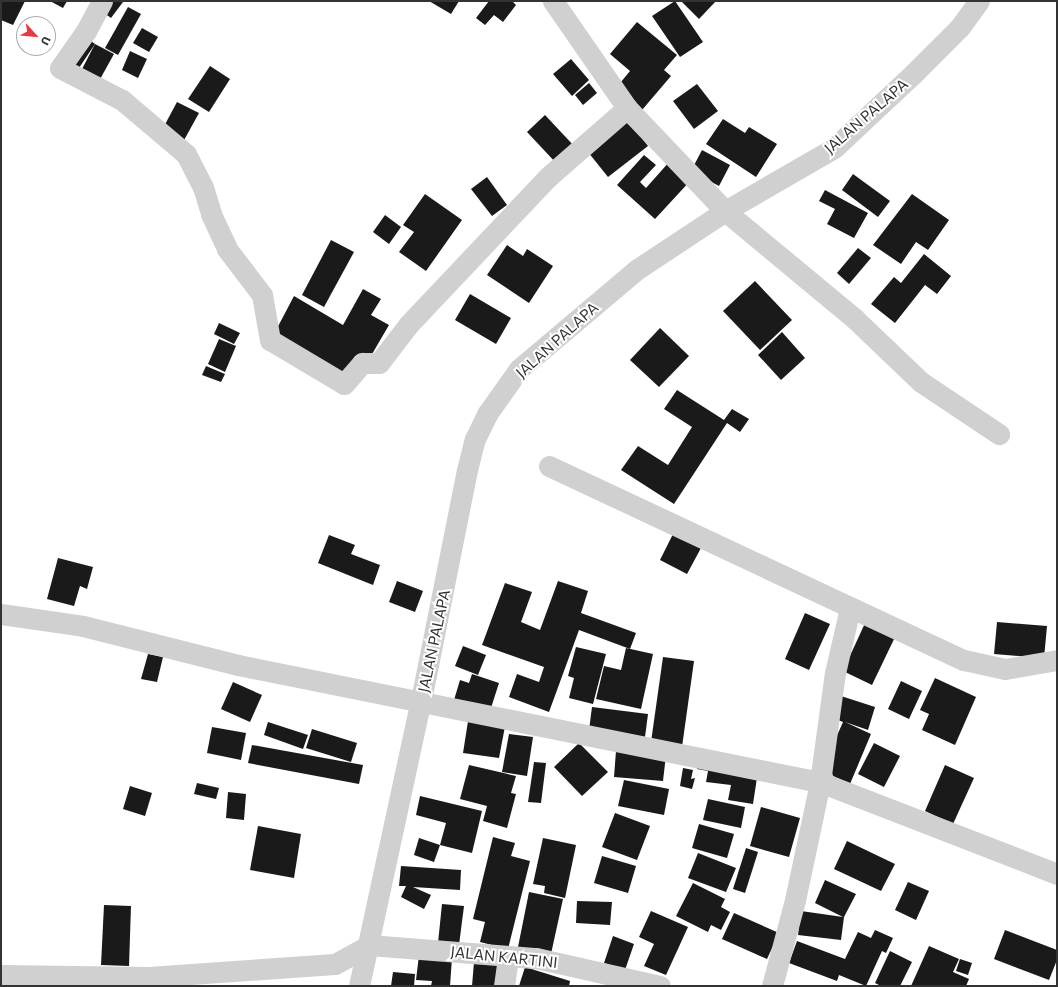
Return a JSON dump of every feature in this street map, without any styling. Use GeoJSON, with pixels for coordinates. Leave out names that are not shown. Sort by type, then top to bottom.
{"type":"FeatureCollection","features":[{"type":"Feature","properties":{"kind":"street"},"geometry":{"type":"LineString","coordinates":[[102,1],[86,31],[60,68],[122,100],[186,154],[203,187],[211,214],[227,249],[262,295],[270,340],[344,384],[362,363],[379,364],[409,324],[548,177],[627,108]]}},
{"type":"Feature","properties":{"kind":"street"},"geometry":{"type":"LineString","coordinates":[[553,1],[627,108],[725,211],[855,319],[921,382],[999,434]]}},
{"type":"Feature","properties":{"kind":"street","name":"JALAN PALAPA"},"geometry":{"type":"LineString","coordinates":[[359,986],[421,700],[467,470],[476,439],[487,414],[519,369],[636,270],[725,211],[834,148],[960,27],[979,1]]}},
{"type":"Feature","properties":{"kind":"street"},"geometry":{"type":"LineString","coordinates":[[549,466],[964,660],[1005,669],[1057,660]]}},
{"type":"Feature","properties":{"kind":"street"},"geometry":{"type":"LineString","coordinates":[[772,986],[795,900],[820,782],[835,673],[850,608]]}},
{"type":"Feature","properties":{"kind":"street"},"geometry":{"type":"LineString","coordinates":[[1,614],[83,626],[238,665],[421,700],[820,782],[890,812],[1057,874]]}},
{"type":"Feature","properties":{"kind":"street"},"geometry":{"type":"LineString","coordinates":[[1,974],[148,976],[335,964],[369,945]]}},
{"type":"Feature","properties":{"kind":"street","name":"JALAN KARTINI"},"geometry":{"type":"LineString","coordinates":[[369,945],[536,958],[647,984]]}},
{"type":"Feature","properties":{"kind":"street"},"geometry":{"type":"LineString","coordinates":[[504,986],[508,956]]}},
{"type":"Feature","properties":{"kind":"building"},"geometry":{"type":"Polygon","coordinates":[[[1,1],[25,1],[18,16],[16,16],[13,25],[1,20],[1,1]]]}},
{"type":"Feature","properties":{"kind":"building"},"geometry":{"type":"Polygon","coordinates":[[[50,1],[67,1],[63,8],[50,1]]]}},
{"type":"Feature","properties":{"kind":"building"},"geometry":{"type":"Polygon","coordinates":[[[107,1],[123,2],[111,18],[100,10],[107,1]]]}},
{"type":"Feature","properties":{"kind":"building"},"geometry":{"type":"Polygon","coordinates":[[[429,1],[459,1],[451,14],[429,1]]]}},
{"type":"Feature","properties":{"kind":"building"},"geometry":{"type":"Polygon","coordinates":[[[489,1],[512,1],[516,5],[503,22],[494,15],[485,25],[476,18],[489,1]]]}},
{"type":"Feature","properties":{"kind":"building"},"geometry":{"type":"Polygon","coordinates":[[[675,1],[703,42],[680,57],[652,16],[675,1]]]}},
{"type":"Feature","properties":{"kind":"building"},"geometry":{"type":"Polygon","coordinates":[[[681,1],[716,1],[699,19],[681,1]]]}},
{"type":"Feature","properties":{"kind":"building"},"geometry":{"type":"Polygon","coordinates":[[[128,7],[141,14],[118,55],[105,48],[128,7]]]}},
{"type":"Feature","properties":{"kind":"building"},"geometry":{"type":"Polygon","coordinates":[[[637,22],[677,55],[664,70],[671,76],[642,110],[616,88],[630,71],[610,54],[637,22]]]}},
{"type":"Feature","properties":{"kind":"building"},"geometry":{"type":"Polygon","coordinates":[[[142,28],[158,37],[149,52],[133,43],[142,28]]]}},
{"type":"Feature","properties":{"kind":"building"},"geometry":{"type":"Polygon","coordinates":[[[87,38],[95,44],[79,68],[70,62],[87,38]]]}},
{"type":"Feature","properties":{"kind":"building"},"geometry":{"type":"Polygon","coordinates":[[[95,44],[114,54],[99,81],[81,71],[95,44]]]}},
{"type":"Feature","properties":{"kind":"building"},"geometry":{"type":"Polygon","coordinates":[[[130,51],[147,59],[138,78],[122,70],[130,51]]]}},
{"type":"Feature","properties":{"kind":"building"},"geometry":{"type":"Polygon","coordinates":[[[571,59],[589,80],[572,96],[553,74],[571,59]]]}},
{"type":"Feature","properties":{"kind":"building"},"geometry":{"type":"Polygon","coordinates":[[[210,66],[230,79],[209,112],[188,99],[210,66]]]}},
{"type":"Feature","properties":{"kind":"building"},"geometry":{"type":"Polygon","coordinates":[[[589,83],[597,93],[583,105],[575,95],[589,83]]]}},
{"type":"Feature","properties":{"kind":"building"},"geometry":{"type":"Polygon","coordinates":[[[697,84],[718,111],[694,129],[673,101],[697,84]]]}},
{"type":"Feature","properties":{"kind":"building"},"geometry":{"type":"Polygon","coordinates":[[[177,102],[199,113],[183,142],[162,130],[177,102]]]}},
{"type":"Feature","properties":{"kind":"building"},"geometry":{"type":"Polygon","coordinates":[[[545,115],[575,147],[557,164],[527,132],[545,115]]]}},
{"type":"Feature","properties":{"kind":"building"},"geometry":{"type":"Polygon","coordinates":[[[723,119],[745,133],[749,127],[777,144],[756,177],[706,144],[723,119]]]}},
{"type":"Feature","properties":{"kind":"building"},"geometry":{"type":"Polygon","coordinates":[[[628,120],[648,146],[608,177],[588,152],[628,120]]]}},
{"type":"Feature","properties":{"kind":"building"},"geometry":{"type":"Polygon","coordinates":[[[702,150],[730,165],[719,186],[691,171],[702,150]]]}},
{"type":"Feature","properties":{"kind":"building"},"geometry":{"type":"Polygon","coordinates":[[[644,155],[656,165],[640,182],[646,188],[670,161],[691,180],[655,219],[617,185],[644,155]]]}},
{"type":"Feature","properties":{"kind":"building"},"geometry":{"type":"Polygon","coordinates":[[[853,174],[890,201],[878,217],[842,190],[853,174]]]}},
{"type":"Feature","properties":{"kind":"building"},"geometry":{"type":"Polygon","coordinates":[[[487,177],[507,205],[492,216],[471,189],[487,177]]]}},
{"type":"Feature","properties":{"kind":"building"},"geometry":{"type":"Polygon","coordinates":[[[825,190],[868,213],[854,238],[827,224],[835,209],[819,201],[825,190]]]}},
{"type":"Feature","properties":{"kind":"building"},"geometry":{"type":"Polygon","coordinates":[[[425,194],[462,220],[426,271],[399,252],[414,232],[403,225],[425,194]]]}},
{"type":"Feature","properties":{"kind":"building"},"geometry":{"type":"Polygon","coordinates":[[[912,194],[949,220],[928,250],[916,242],[901,264],[873,245],[912,194]]]}},
{"type":"Feature","properties":{"kind":"building"},"geometry":{"type":"Polygon","coordinates":[[[385,215],[401,227],[389,244],[373,232],[385,215]]]}},
{"type":"Feature","properties":{"kind":"building"},"geometry":{"type":"Polygon","coordinates":[[[331,240],[354,252],[324,307],[302,295],[331,240]]]}},
{"type":"Feature","properties":{"kind":"building"},"geometry":{"type":"Polygon","coordinates":[[[507,245],[523,256],[527,249],[553,266],[529,303],[487,275],[507,245]]]}},
{"type":"Feature","properties":{"kind":"building"},"geometry":{"type":"Polygon","coordinates":[[[858,248],[871,258],[849,284],[837,273],[858,248]]]}},
{"type":"Feature","properties":{"kind":"building"},"geometry":{"type":"Polygon","coordinates":[[[924,254],[951,276],[937,294],[925,285],[895,323],[871,304],[894,277],[901,283],[924,254]]]}},
{"type":"Feature","properties":{"kind":"building"},"geometry":{"type":"Polygon","coordinates":[[[755,281],[792,320],[760,350],[723,311],[755,281]]]}},
{"type":"Feature","properties":{"kind":"building"},"geometry":{"type":"Polygon","coordinates":[[[363,289],[381,299],[371,315],[389,325],[368,361],[344,375],[274,334],[294,296],[343,325],[363,289]]]}},
{"type":"Feature","properties":{"kind":"building"},"geometry":{"type":"Polygon","coordinates":[[[470,294],[511,318],[496,344],[455,320],[470,294]]]}},
{"type":"Feature","properties":{"kind":"building"},"geometry":{"type":"Polygon","coordinates":[[[219,323],[240,333],[234,344],[214,334],[219,323]]]}},
{"type":"Feature","properties":{"kind":"building"},"geometry":{"type":"Polygon","coordinates":[[[660,328],[689,356],[659,387],[630,360],[660,328]]]}},
{"type":"Feature","properties":{"kind":"building"},"geometry":{"type":"Polygon","coordinates":[[[782,332],[805,358],[781,380],[758,355],[782,332]]]}},
{"type":"Feature","properties":{"kind":"building"},"geometry":{"type":"Polygon","coordinates":[[[219,339],[236,346],[225,372],[208,364],[219,339]]]}},
{"type":"Feature","properties":{"kind":"building"},"geometry":{"type":"Polygon","coordinates":[[[206,366],[225,374],[221,382],[202,375],[206,366]]]}},
{"type":"Feature","properties":{"kind":"building"},"geometry":{"type":"Polygon","coordinates":[[[677,390],[724,420],[732,409],[749,419],[740,432],[727,423],[674,504],[621,470],[638,446],[668,465],[692,427],[664,409],[677,390]]]}},
{"type":"Feature","properties":{"kind":"building"},"geometry":{"type":"Polygon","coordinates":[[[673,534],[701,548],[687,574],[660,560],[673,534]]]}},
{"type":"Feature","properties":{"kind":"building"},"geometry":{"type":"Polygon","coordinates":[[[329,535],[355,545],[351,554],[380,565],[373,585],[318,563],[329,535]]]}},
{"type":"Feature","properties":{"kind":"building"},"geometry":{"type":"Polygon","coordinates":[[[58,558],[93,567],[87,589],[80,586],[74,606],[47,599],[58,558]]]}},
{"type":"Feature","properties":{"kind":"building"},"geometry":{"type":"Polygon","coordinates":[[[397,581],[423,591],[415,612],[389,602],[397,581]]]}},
{"type":"Feature","properties":{"kind":"building"},"geometry":{"type":"Polygon","coordinates":[[[558,581],[588,591],[581,613],[636,633],[630,649],[579,630],[549,712],[509,697],[517,674],[539,682],[544,667],[482,645],[505,583],[532,592],[521,622],[540,630],[558,581]]]}},
{"type":"Feature","properties":{"kind":"building"},"geometry":{"type":"Polygon","coordinates":[[[805,613],[830,624],[809,670],[785,659],[805,613]]]}},
{"type":"Feature","properties":{"kind":"building"},"geometry":{"type":"Polygon","coordinates":[[[866,621],[896,635],[872,685],[843,671],[866,621]]]}},
{"type":"Feature","properties":{"kind":"building"},"geometry":{"type":"Polygon","coordinates":[[[997,622],[1047,626],[1044,658],[994,654],[997,622]]]}},
{"type":"Feature","properties":{"kind":"building"},"geometry":{"type":"Polygon","coordinates":[[[463,646],[486,655],[478,675],[455,666],[463,646]]]}},
{"type":"Feature","properties":{"kind":"building"},"geometry":{"type":"Polygon","coordinates":[[[576,647],[606,654],[593,704],[569,698],[574,678],[568,676],[576,647]]]}},
{"type":"Feature","properties":{"kind":"building"},"geometry":{"type":"Polygon","coordinates":[[[626,648],[653,654],[641,709],[596,699],[604,666],[621,670],[626,648]]]}},
{"type":"Feature","properties":{"kind":"building"},"geometry":{"type":"Polygon","coordinates":[[[148,654],[163,657],[157,682],[141,679],[148,654]]]}},
{"type":"Feature","properties":{"kind":"building"},"geometry":{"type":"Polygon","coordinates":[[[663,657],[694,661],[682,747],[651,742],[663,657]]]}},
{"type":"Feature","properties":{"kind":"building"},"geometry":{"type":"Polygon","coordinates":[[[472,674],[499,683],[490,711],[454,700],[460,680],[469,683],[472,674]]]}},
{"type":"Feature","properties":{"kind":"building"},"geometry":{"type":"Polygon","coordinates":[[[935,678],[976,697],[955,745],[922,730],[929,714],[920,710],[935,678]]]}},
{"type":"Feature","properties":{"kind":"building"},"geometry":{"type":"Polygon","coordinates":[[[901,681],[922,691],[909,719],[888,709],[901,681]]]}},
{"type":"Feature","properties":{"kind":"building"},"geometry":{"type":"Polygon","coordinates":[[[233,682],[262,695],[250,722],[221,709],[233,682]]]}},
{"type":"Feature","properties":{"kind":"building"},"geometry":{"type":"Polygon","coordinates":[[[841,696],[875,707],[868,730],[845,722],[871,734],[850,784],[833,776],[827,758],[843,722],[833,718],[841,696]]]}},
{"type":"Feature","properties":{"kind":"building"},"geometry":{"type":"Polygon","coordinates":[[[592,707],[648,714],[645,737],[589,730],[592,707]]]}},
{"type":"Feature","properties":{"kind":"building"},"geometry":{"type":"Polygon","coordinates":[[[469,715],[506,721],[499,758],[463,753],[469,715]]]}},
{"type":"Feature","properties":{"kind":"building"},"geometry":{"type":"Polygon","coordinates":[[[268,722],[308,735],[303,749],[264,735],[268,722]]]}},
{"type":"Feature","properties":{"kind":"building"},"geometry":{"type":"Polygon","coordinates":[[[212,727],[246,733],[241,760],[207,753],[212,727]]]}},
{"type":"Feature","properties":{"kind":"building"},"geometry":{"type":"Polygon","coordinates":[[[312,729],[357,743],[351,762],[306,748],[312,729]]]}},
{"type":"Feature","properties":{"kind":"building"},"geometry":{"type":"Polygon","coordinates":[[[509,734],[533,737],[527,776],[502,772],[509,734]]]}},
{"type":"Feature","properties":{"kind":"building"},"geometry":{"type":"Polygon","coordinates":[[[579,743],[608,772],[582,796],[554,767],[579,743]]]}},
{"type":"Feature","properties":{"kind":"building"},"geometry":{"type":"Polygon","coordinates":[[[874,743],[900,756],[884,787],[858,774],[874,743]]]}},
{"type":"Feature","properties":{"kind":"building"},"geometry":{"type":"Polygon","coordinates":[[[252,745],[363,765],[359,784],[248,763],[252,745]]]}},
{"type":"Feature","properties":{"kind":"building"},"geometry":{"type":"Polygon","coordinates":[[[616,751],[666,755],[663,781],[614,777],[616,751]]]}},
{"type":"Feature","properties":{"kind":"building"},"geometry":{"type":"Polygon","coordinates":[[[698,761],[758,771],[753,804],[728,800],[731,785],[706,782],[708,771],[697,769],[698,761]]]}},
{"type":"Feature","properties":{"kind":"building"},"geometry":{"type":"Polygon","coordinates":[[[534,762],[546,763],[541,803],[528,802],[534,762]]]}},
{"type":"Feature","properties":{"kind":"building"},"geometry":{"type":"Polygon","coordinates":[[[469,765],[516,776],[511,793],[516,794],[507,828],[483,821],[487,806],[460,799],[469,765]]]}},
{"type":"Feature","properties":{"kind":"building"},"geometry":{"type":"Polygon","coordinates":[[[945,765],[974,778],[953,824],[925,811],[945,765]]]}},
{"type":"Feature","properties":{"kind":"building"},"geometry":{"type":"Polygon","coordinates":[[[683,768],[693,770],[691,779],[695,778],[692,789],[680,786],[683,768]]]}},
{"type":"Feature","properties":{"kind":"building"},"geometry":{"type":"Polygon","coordinates":[[[624,780],[669,789],[664,815],[618,806],[624,780]]]}},
{"type":"Feature","properties":{"kind":"building"},"geometry":{"type":"Polygon","coordinates":[[[197,783],[219,788],[216,799],[194,794],[197,783]]]}},
{"type":"Feature","properties":{"kind":"building"},"geometry":{"type":"Polygon","coordinates":[[[130,786],[152,793],[145,816],[123,809],[130,786]]]}},
{"type":"Feature","properties":{"kind":"building"},"geometry":{"type":"Polygon","coordinates":[[[228,792],[246,794],[244,820],[226,818],[228,792]]]}},
{"type":"Feature","properties":{"kind":"building"},"geometry":{"type":"Polygon","coordinates":[[[420,796],[482,811],[472,853],[440,845],[446,823],[416,815],[420,796]]]}},
{"type":"Feature","properties":{"kind":"building"},"geometry":{"type":"Polygon","coordinates":[[[708,799],[745,807],[741,828],[703,820],[708,799]]]}},
{"type":"Feature","properties":{"kind":"building"},"geometry":{"type":"Polygon","coordinates":[[[761,807],[800,818],[789,857],[750,846],[761,807]]]}},
{"type":"Feature","properties":{"kind":"building"},"geometry":{"type":"Polygon","coordinates":[[[615,813],[650,826],[637,860],[602,847],[615,813]]]}},
{"type":"Feature","properties":{"kind":"building"},"geometry":{"type":"Polygon","coordinates":[[[699,824],[734,834],[727,858],[692,848],[699,824]]]}},
{"type":"Feature","properties":{"kind":"building"},"geometry":{"type":"Polygon","coordinates":[[[258,826],[301,834],[294,878],[250,870],[258,826]]]}},
{"type":"Feature","properties":{"kind":"building"},"geometry":{"type":"Polygon","coordinates":[[[493,837],[515,843],[511,856],[530,861],[508,949],[480,942],[485,922],[473,919],[493,837]]]}},
{"type":"Feature","properties":{"kind":"building"},"geometry":{"type":"Polygon","coordinates":[[[419,838],[440,845],[434,862],[414,855],[419,838]]]}},
{"type":"Feature","properties":{"kind":"building"},"geometry":{"type":"Polygon","coordinates":[[[543,838],[576,845],[565,898],[544,893],[545,886],[533,884],[543,838]]]}},
{"type":"Feature","properties":{"kind":"building"},"geometry":{"type":"Polygon","coordinates":[[[847,841],[895,864],[881,891],[834,869],[847,841]]]}},
{"type":"Feature","properties":{"kind":"building"},"geometry":{"type":"Polygon","coordinates":[[[746,848],[758,852],[745,893],[733,889],[746,848]]]}},
{"type":"Feature","properties":{"kind":"building"},"geometry":{"type":"Polygon","coordinates":[[[698,853],[736,868],[726,892],[688,878],[698,853]]]}},
{"type":"Feature","properties":{"kind":"building"},"geometry":{"type":"Polygon","coordinates":[[[602,856],[636,866],[628,893],[594,883],[602,856]]]}},
{"type":"Feature","properties":{"kind":"building"},"geometry":{"type":"Polygon","coordinates":[[[401,866],[461,870],[460,890],[413,887],[431,895],[424,909],[401,897],[406,886],[399,886],[401,866]]]}},
{"type":"Feature","properties":{"kind":"building"},"geometry":{"type":"Polygon","coordinates":[[[825,880],[856,894],[844,917],[841,940],[798,935],[801,911],[843,917],[815,903],[825,880]]]}},
{"type":"Feature","properties":{"kind":"building"},"geometry":{"type":"Polygon","coordinates":[[[908,882],[929,891],[916,920],[895,910],[908,882]]]}},
{"type":"Feature","properties":{"kind":"building"},"geometry":{"type":"Polygon","coordinates":[[[693,883],[725,899],[721,907],[730,912],[721,930],[711,925],[708,932],[676,916],[693,883]]]}},
{"type":"Feature","properties":{"kind":"building"},"geometry":{"type":"Polygon","coordinates":[[[529,892],[563,899],[551,954],[518,947],[529,892]]]}},
{"type":"Feature","properties":{"kind":"building"},"geometry":{"type":"Polygon","coordinates":[[[577,901],[612,902],[610,925],[576,923],[577,901]]]}},
{"type":"Feature","properties":{"kind":"building"},"geometry":{"type":"Polygon","coordinates":[[[442,904],[464,906],[459,945],[438,943],[442,904]]]}},
{"type":"Feature","properties":{"kind":"building"},"geometry":{"type":"Polygon","coordinates":[[[104,905],[131,906],[129,966],[101,965],[104,905]]]}},
{"type":"Feature","properties":{"kind":"building"},"geometry":{"type":"Polygon","coordinates":[[[651,911],[688,927],[666,975],[644,966],[654,944],[639,937],[651,911]]]}},
{"type":"Feature","properties":{"kind":"building"},"geometry":{"type":"Polygon","coordinates":[[[734,913],[779,933],[767,959],[722,939],[734,913]]]}},
{"type":"Feature","properties":{"kind":"building"},"geometry":{"type":"Polygon","coordinates":[[[875,930],[893,938],[886,953],[882,951],[866,986],[839,975],[837,981],[789,963],[797,941],[845,959],[858,932],[871,938],[875,930]]]}},
{"type":"Feature","properties":{"kind":"building"},"geometry":{"type":"Polygon","coordinates":[[[1005,930],[1057,950],[1057,960],[1049,980],[994,959],[1005,930]]]}},
{"type":"Feature","properties":{"kind":"building"},"geometry":{"type":"Polygon","coordinates":[[[613,936],[634,944],[625,970],[604,963],[613,936]]]}},
{"type":"Feature","properties":{"kind":"building"},"geometry":{"type":"Polygon","coordinates":[[[929,946],[959,959],[953,972],[969,979],[966,986],[911,986],[929,946]]]}},
{"type":"Feature","properties":{"kind":"building"},"geometry":{"type":"Polygon","coordinates":[[[890,951],[912,962],[900,986],[881,986],[875,983],[890,951]]]}},
{"type":"Feature","properties":{"kind":"building"},"geometry":{"type":"Polygon","coordinates":[[[419,955],[452,958],[450,986],[431,986],[432,981],[416,980],[419,955]]]}},
{"type":"Feature","properties":{"kind":"building"},"geometry":{"type":"Polygon","coordinates":[[[960,959],[972,963],[968,975],[956,971],[960,959]]]}},
{"type":"Feature","properties":{"kind":"building"},"geometry":{"type":"Polygon","coordinates":[[[474,962],[499,964],[498,986],[472,986],[474,962]]]}},
{"type":"Feature","properties":{"kind":"building"},"geometry":{"type":"Polygon","coordinates":[[[525,967],[570,981],[569,986],[519,986],[525,967]]]}},
{"type":"Feature","properties":{"kind":"building"},"geometry":{"type":"Polygon","coordinates":[[[393,972],[415,974],[414,986],[391,986],[393,972]]]}}]}
